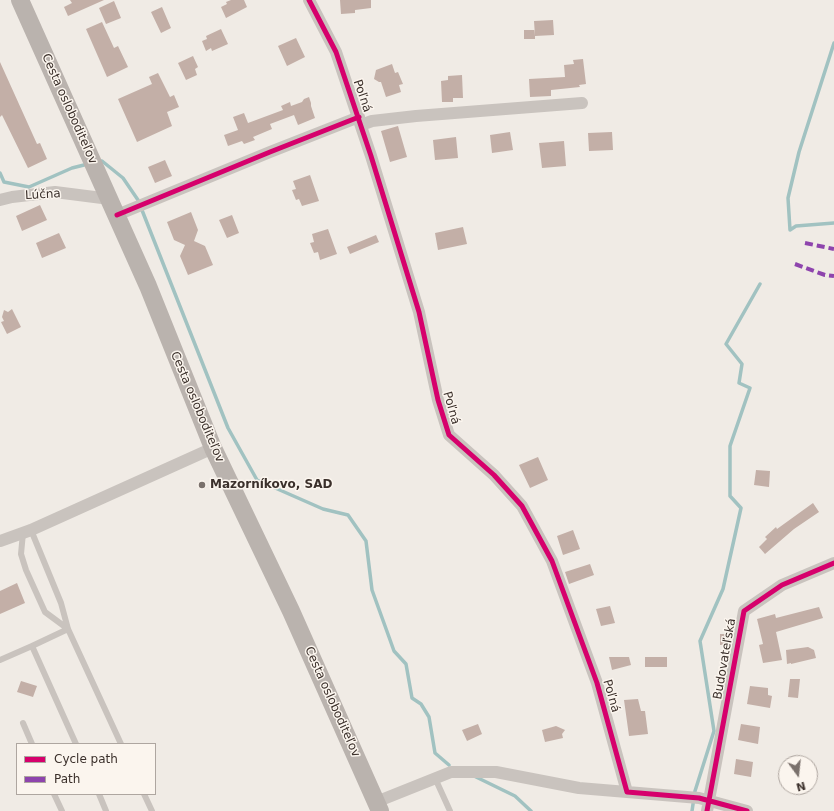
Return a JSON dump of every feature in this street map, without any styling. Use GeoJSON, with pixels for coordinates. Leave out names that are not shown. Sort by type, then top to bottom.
{"type":"FeatureCollection","features":[{"type":"Feature","properties":{"kind":"main road","name":"Cesta osloboditeľov"},"geometry":{"type":"LineString","coordinates":[[20,0],[148,286],[213,448],[291,611],[378,806]]}},
{"type":"Feature","properties":{"kind":"street","name":"Poľná"},"geometry":{"type":"LineString","coordinates":[[309,0],[336,52],[360,121],[419,312],[438,400],[449,435],[494,475],[522,506],[552,561],[597,683],[627,792]]}},
{"type":"Feature","properties":{"kind":"street"},"geometry":{"type":"LineString","coordinates":[[113,207],[360,121],[582,103]]}},
{"type":"Feature","properties":{"kind":"street","name":"Lúčna"},"geometry":{"type":"LineString","coordinates":[[0,200],[12,197],[56,192],[113,207]]}},
{"type":"Feature","properties":{"kind":"street"},"geometry":{"type":"LineString","coordinates":[[0,541],[27,532],[213,448]]}},
{"type":"Feature","properties":{"kind":"street","name":"Budovateľská"},"geometry":{"type":"LineString","coordinates":[[705,803],[744,610],[782,584],[834,563]]}},
{"type":"Feature","properties":{"kind":"street"},"geometry":{"type":"LineString","coordinates":[[378,806],[435,778],[451,772],[496,772],[579,788],[684,797],[705,803],[747,811]]}},
{"type":"Feature","properties":{"kind":"lane"},"geometry":{"type":"LineString","coordinates":[[27,532],[61,603],[68,630],[121,743]]}},
{"type":"Feature","properties":{"kind":"lane"},"geometry":{"type":"LineString","coordinates":[[27,532],[21,554],[29,577],[45,612],[68,630]]}},
{"type":"Feature","properties":{"kind":"lane"},"geometry":{"type":"LineString","coordinates":[[0,660],[68,630]]}},
{"type":"Feature","properties":{"kind":"lane"},"geometry":{"type":"LineString","coordinates":[[32,646],[76,743]]}},
{"type":"Feature","properties":{"kind":"lane"},"geometry":{"type":"LineString","coordinates":[[23,723],[32,743]]}},
{"type":"Feature","properties":{"kind":"lane"},"geometry":{"type":"LineString","coordinates":[[435,778],[450,811]]}},
{"type":"Feature","properties":{"kind":"lane"},"geometry":{"type":"LineString","coordinates":[[54,795],[62,811]]}},
{"type":"Feature","properties":{"kind":"lane"},"geometry":{"type":"LineString","coordinates":[[99,795],[106,811]]}},
{"type":"Feature","properties":{"kind":"lane"},"geometry":{"type":"LineString","coordinates":[[144,795],[152,811]]}},
{"type":"Feature","properties":{"kind":"building"},"geometry":{"type":"Polygon","coordinates":[[[70,0],[104,0],[68,16],[64,7],[72,3],[70,0]]]}},
{"type":"Feature","properties":{"kind":"building"},"geometry":{"type":"Polygon","coordinates":[[[231,0],[244,0],[247,7],[226,18],[221,7],[227,4],[226,2],[231,0]]]}},
{"type":"Feature","properties":{"kind":"building"},"geometry":{"type":"Polygon","coordinates":[[[340,0],[371,0],[371,8],[355,10],[355,13],[341,14],[340,0]]]}},
{"type":"Feature","properties":{"kind":"building"},"geometry":{"type":"Polygon","coordinates":[[[114,1],[121,18],[106,24],[99,8],[114,1]]]}},
{"type":"Feature","properties":{"kind":"building"},"geometry":{"type":"Polygon","coordinates":[[[162,7],[171,28],[161,33],[151,12],[162,7]]]}},
{"type":"Feature","properties":{"kind":"building"},"geometry":{"type":"Polygon","coordinates":[[[553,20],[554,35],[535,36],[534,21],[553,20]]]}},
{"type":"Feature","properties":{"kind":"building"},"geometry":{"type":"Polygon","coordinates":[[[102,22],[114,48],[118,46],[128,67],[107,77],[86,29],[102,22]]]}},
{"type":"Feature","properties":{"kind":"building"},"geometry":{"type":"Polygon","coordinates":[[[221,29],[228,44],[212,51],[211,48],[206,51],[202,41],[207,39],[206,36],[221,29]]]}},
{"type":"Feature","properties":{"kind":"building"},"geometry":{"type":"Polygon","coordinates":[[[524,30],[535,30],[535,39],[524,39],[524,30]]]}},
{"type":"Feature","properties":{"kind":"building"},"geometry":{"type":"Polygon","coordinates":[[[296,38],[305,57],[287,66],[278,46],[296,38]]]}},
{"type":"Feature","properties":{"kind":"building"},"geometry":{"type":"Polygon","coordinates":[[[193,56],[198,67],[195,69],[197,75],[186,80],[178,63],[193,56]]]}},
{"type":"Feature","properties":{"kind":"building"},"geometry":{"type":"Polygon","coordinates":[[[583,59],[586,84],[579,85],[580,87],[551,90],[551,96],[530,97],[529,79],[565,77],[564,65],[574,64],[573,60],[583,59]]]}},
{"type":"Feature","properties":{"kind":"building"},"geometry":{"type":"Polygon","coordinates":[[[0,62],[37,144],[40,143],[47,159],[28,168],[2,115],[0,117],[0,62]]]}},
{"type":"Feature","properties":{"kind":"building"},"geometry":{"type":"Polygon","coordinates":[[[392,64],[395,73],[398,72],[403,84],[399,85],[401,92],[386,97],[381,82],[374,79],[376,70],[392,64]]]}},
{"type":"Feature","properties":{"kind":"building"},"geometry":{"type":"Polygon","coordinates":[[[158,73],[170,97],[174,95],[179,107],[167,112],[172,126],[137,142],[118,99],[152,84],[149,77],[158,73]]]}},
{"type":"Feature","properties":{"kind":"building"},"geometry":{"type":"Polygon","coordinates":[[[462,75],[463,98],[453,98],[453,102],[442,102],[441,81],[448,80],[448,76],[462,75]]]}},
{"type":"Feature","properties":{"kind":"building"},"geometry":{"type":"Polygon","coordinates":[[[309,97],[315,118],[298,125],[294,115],[270,124],[272,129],[253,137],[255,140],[244,144],[242,141],[228,146],[224,135],[238,130],[233,117],[244,113],[248,123],[283,110],[281,106],[290,102],[291,106],[302,102],[304,99],[309,97]]]}},
{"type":"Feature","properties":{"kind":"building"},"geometry":{"type":"Polygon","coordinates":[[[398,126],[407,157],[390,162],[381,131],[398,126]]]}},
{"type":"Feature","properties":{"kind":"building"},"geometry":{"type":"Polygon","coordinates":[[[510,132],[513,150],[492,153],[490,135],[510,132]]]}},
{"type":"Feature","properties":{"kind":"building"},"geometry":{"type":"Polygon","coordinates":[[[612,132],[613,150],[589,151],[588,133],[612,132]]]}},
{"type":"Feature","properties":{"kind":"building"},"geometry":{"type":"Polygon","coordinates":[[[456,137],[458,158],[435,160],[433,140],[456,137]]]}},
{"type":"Feature","properties":{"kind":"building"},"geometry":{"type":"Polygon","coordinates":[[[564,141],[566,166],[542,168],[539,143],[564,141]]]}},
{"type":"Feature","properties":{"kind":"building"},"geometry":{"type":"Polygon","coordinates":[[[165,160],[172,176],[155,183],[148,167],[165,160]]]}},
{"type":"Feature","properties":{"kind":"building"},"geometry":{"type":"Polygon","coordinates":[[[310,175],[319,201],[302,206],[299,199],[296,200],[292,190],[296,189],[293,181],[310,175]]]}},
{"type":"Feature","properties":{"kind":"building"},"geometry":{"type":"Polygon","coordinates":[[[40,205],[47,220],[22,231],[16,216],[40,205]]]}},
{"type":"Feature","properties":{"kind":"building"},"geometry":{"type":"Polygon","coordinates":[[[191,212],[198,230],[194,241],[205,246],[213,265],[188,275],[180,256],[185,245],[174,240],[167,222],[191,212]]]}},
{"type":"Feature","properties":{"kind":"building"},"geometry":{"type":"Polygon","coordinates":[[[232,215],[239,233],[227,238],[219,220],[232,215]]]}},
{"type":"Feature","properties":{"kind":"building"},"geometry":{"type":"Polygon","coordinates":[[[463,227],[467,244],[438,250],[435,233],[463,227]]]}},
{"type":"Feature","properties":{"kind":"building"},"geometry":{"type":"Polygon","coordinates":[[[328,229],[337,254],[320,260],[318,252],[314,253],[310,243],[314,242],[312,234],[328,229]]]}},
{"type":"Feature","properties":{"kind":"building"},"geometry":{"type":"Polygon","coordinates":[[[59,233],[66,248],[42,258],[36,243],[59,233]]]}},
{"type":"Feature","properties":{"kind":"building"},"geometry":{"type":"Polygon","coordinates":[[[376,235],[379,242],[350,254],[347,247],[376,235]]]}},
{"type":"Feature","properties":{"kind":"building"},"geometry":{"type":"Polygon","coordinates":[[[12,309],[21,327],[7,334],[1,322],[4,321],[2,317],[4,310],[8,312],[12,309]]]}},
{"type":"Feature","properties":{"kind":"building"},"geometry":{"type":"Polygon","coordinates":[[[538,457],[548,480],[530,488],[519,465],[538,457]]]}},
{"type":"Feature","properties":{"kind":"building"},"geometry":{"type":"Polygon","coordinates":[[[756,470],[770,471],[769,487],[754,485],[756,470]]]}},
{"type":"Feature","properties":{"kind":"building"},"geometry":{"type":"Polygon","coordinates":[[[813,503],[819,512],[794,529],[765,554],[759,547],[767,539],[765,537],[776,527],[777,529],[813,503]]]}},
{"type":"Feature","properties":{"kind":"building"},"geometry":{"type":"Polygon","coordinates":[[[573,530],[580,549],[563,555],[557,536],[573,530]]]}},
{"type":"Feature","properties":{"kind":"building"},"geometry":{"type":"Polygon","coordinates":[[[590,564],[594,575],[569,584],[565,572],[590,564]]]}},
{"type":"Feature","properties":{"kind":"building"},"geometry":{"type":"Polygon","coordinates":[[[17,583],[25,603],[0,614],[0,591],[17,583]]]}},
{"type":"Feature","properties":{"kind":"building"},"geometry":{"type":"Polygon","coordinates":[[[610,606],[615,623],[601,626],[596,609],[610,606]]]}},
{"type":"Feature","properties":{"kind":"building"},"geometry":{"type":"Polygon","coordinates":[[[819,607],[823,618],[776,632],[782,660],[763,663],[759,645],[763,644],[757,619],[775,614],[776,618],[819,607]]]}},
{"type":"Feature","properties":{"kind":"building"},"geometry":{"type":"Polygon","coordinates":[[[720,634],[731,634],[730,644],[720,645],[720,634]]]}},
{"type":"Feature","properties":{"kind":"building"},"geometry":{"type":"Polygon","coordinates":[[[808,647],[814,650],[816,658],[787,664],[786,650],[808,647]]]}},
{"type":"Feature","properties":{"kind":"building"},"geometry":{"type":"Polygon","coordinates":[[[609,657],[629,657],[631,665],[612,670],[609,657]]]}},
{"type":"Feature","properties":{"kind":"building"},"geometry":{"type":"Polygon","coordinates":[[[645,657],[667,657],[667,667],[645,667],[645,657]]]}},
{"type":"Feature","properties":{"kind":"building"},"geometry":{"type":"Polygon","coordinates":[[[790,679],[800,679],[798,698],[788,697],[790,679]]]}},
{"type":"Feature","properties":{"kind":"building"},"geometry":{"type":"Polygon","coordinates":[[[21,681],[37,686],[33,697],[17,692],[21,681]]]}},
{"type":"Feature","properties":{"kind":"building"},"geometry":{"type":"Polygon","coordinates":[[[750,686],[768,688],[768,695],[772,696],[770,708],[747,704],[750,686]]]}},
{"type":"Feature","properties":{"kind":"building"},"geometry":{"type":"Polygon","coordinates":[[[638,699],[641,711],[645,711],[648,734],[629,736],[624,700],[638,699]]]}},
{"type":"Feature","properties":{"kind":"building"},"geometry":{"type":"Polygon","coordinates":[[[478,724],[482,734],[467,741],[462,730],[478,724]]]}},
{"type":"Feature","properties":{"kind":"building"},"geometry":{"type":"Polygon","coordinates":[[[741,724],[760,727],[758,744],[738,740],[741,724]]]}},
{"type":"Feature","properties":{"kind":"building"},"geometry":{"type":"Polygon","coordinates":[[[556,726],[565,730],[562,734],[563,738],[545,742],[542,730],[556,726]]]}},
{"type":"Feature","properties":{"kind":"building"},"geometry":{"type":"Polygon","coordinates":[[[736,759],[753,762],[751,777],[734,774],[736,759]]]}},
{"type":"Feature","properties":{"kind":"waterway"},"geometry":{"type":"LineString","coordinates":[[834,43],[799,152],[788,198],[790,230],[796,226],[834,223]]}},
{"type":"Feature","properties":{"kind":"waterway"},"geometry":{"type":"LineString","coordinates":[[98,161],[102,161],[123,178],[138,200],[228,428],[257,480],[323,509],[348,515],[366,541],[372,590],[394,651],[406,664],[412,698],[421,704],[429,717],[435,753],[449,765]]}},
{"type":"Feature","properties":{"kind":"waterway"},"geometry":{"type":"LineString","coordinates":[[0,173],[4,182],[29,187],[72,168],[88,164]]}},
{"type":"Feature","properties":{"kind":"waterway"},"geometry":{"type":"LineString","coordinates":[[692,811],[695,791],[714,731],[700,641],[723,589],[741,508],[730,496],[730,446],[750,388],[739,383],[742,364],[726,344],[760,284]]}},
{"type":"Feature","properties":{"kind":"waterway"},"geometry":{"type":"LineString","coordinates":[[474,776],[515,796],[531,811]]}},
{"type":"Feature","properties":{"kind":"marked path"},"geometry":{"type":"LineString","coordinates":[[805,243],[834,249]]}},
{"type":"Feature","properties":{"kind":"marked path"},"geometry":{"type":"LineString","coordinates":[[795,264],[825,275],[834,276]]}},
{"type":"Feature","properties":{"kind":"cycle path"},"geometry":{"type":"LineString","coordinates":[[309,0],[336,52],[371,156],[419,312],[438,400],[449,435],[494,475],[522,506],[552,561],[597,683],[627,792],[699,798],[747,811]]}},
{"type":"Feature","properties":{"kind":"cycle path"},"geometry":{"type":"LineString","coordinates":[[117,215],[359,117]]}},
{"type":"Feature","properties":{"kind":"cycle path"},"geometry":{"type":"LineString","coordinates":[[707,811],[744,611],[782,585],[834,563]]}},
{"type":"Feature","properties":{"kind":"place","name":"Mazorníkovo, SAD"},"geometry":{"type":"Point","coordinates":[202,485]}}]}
